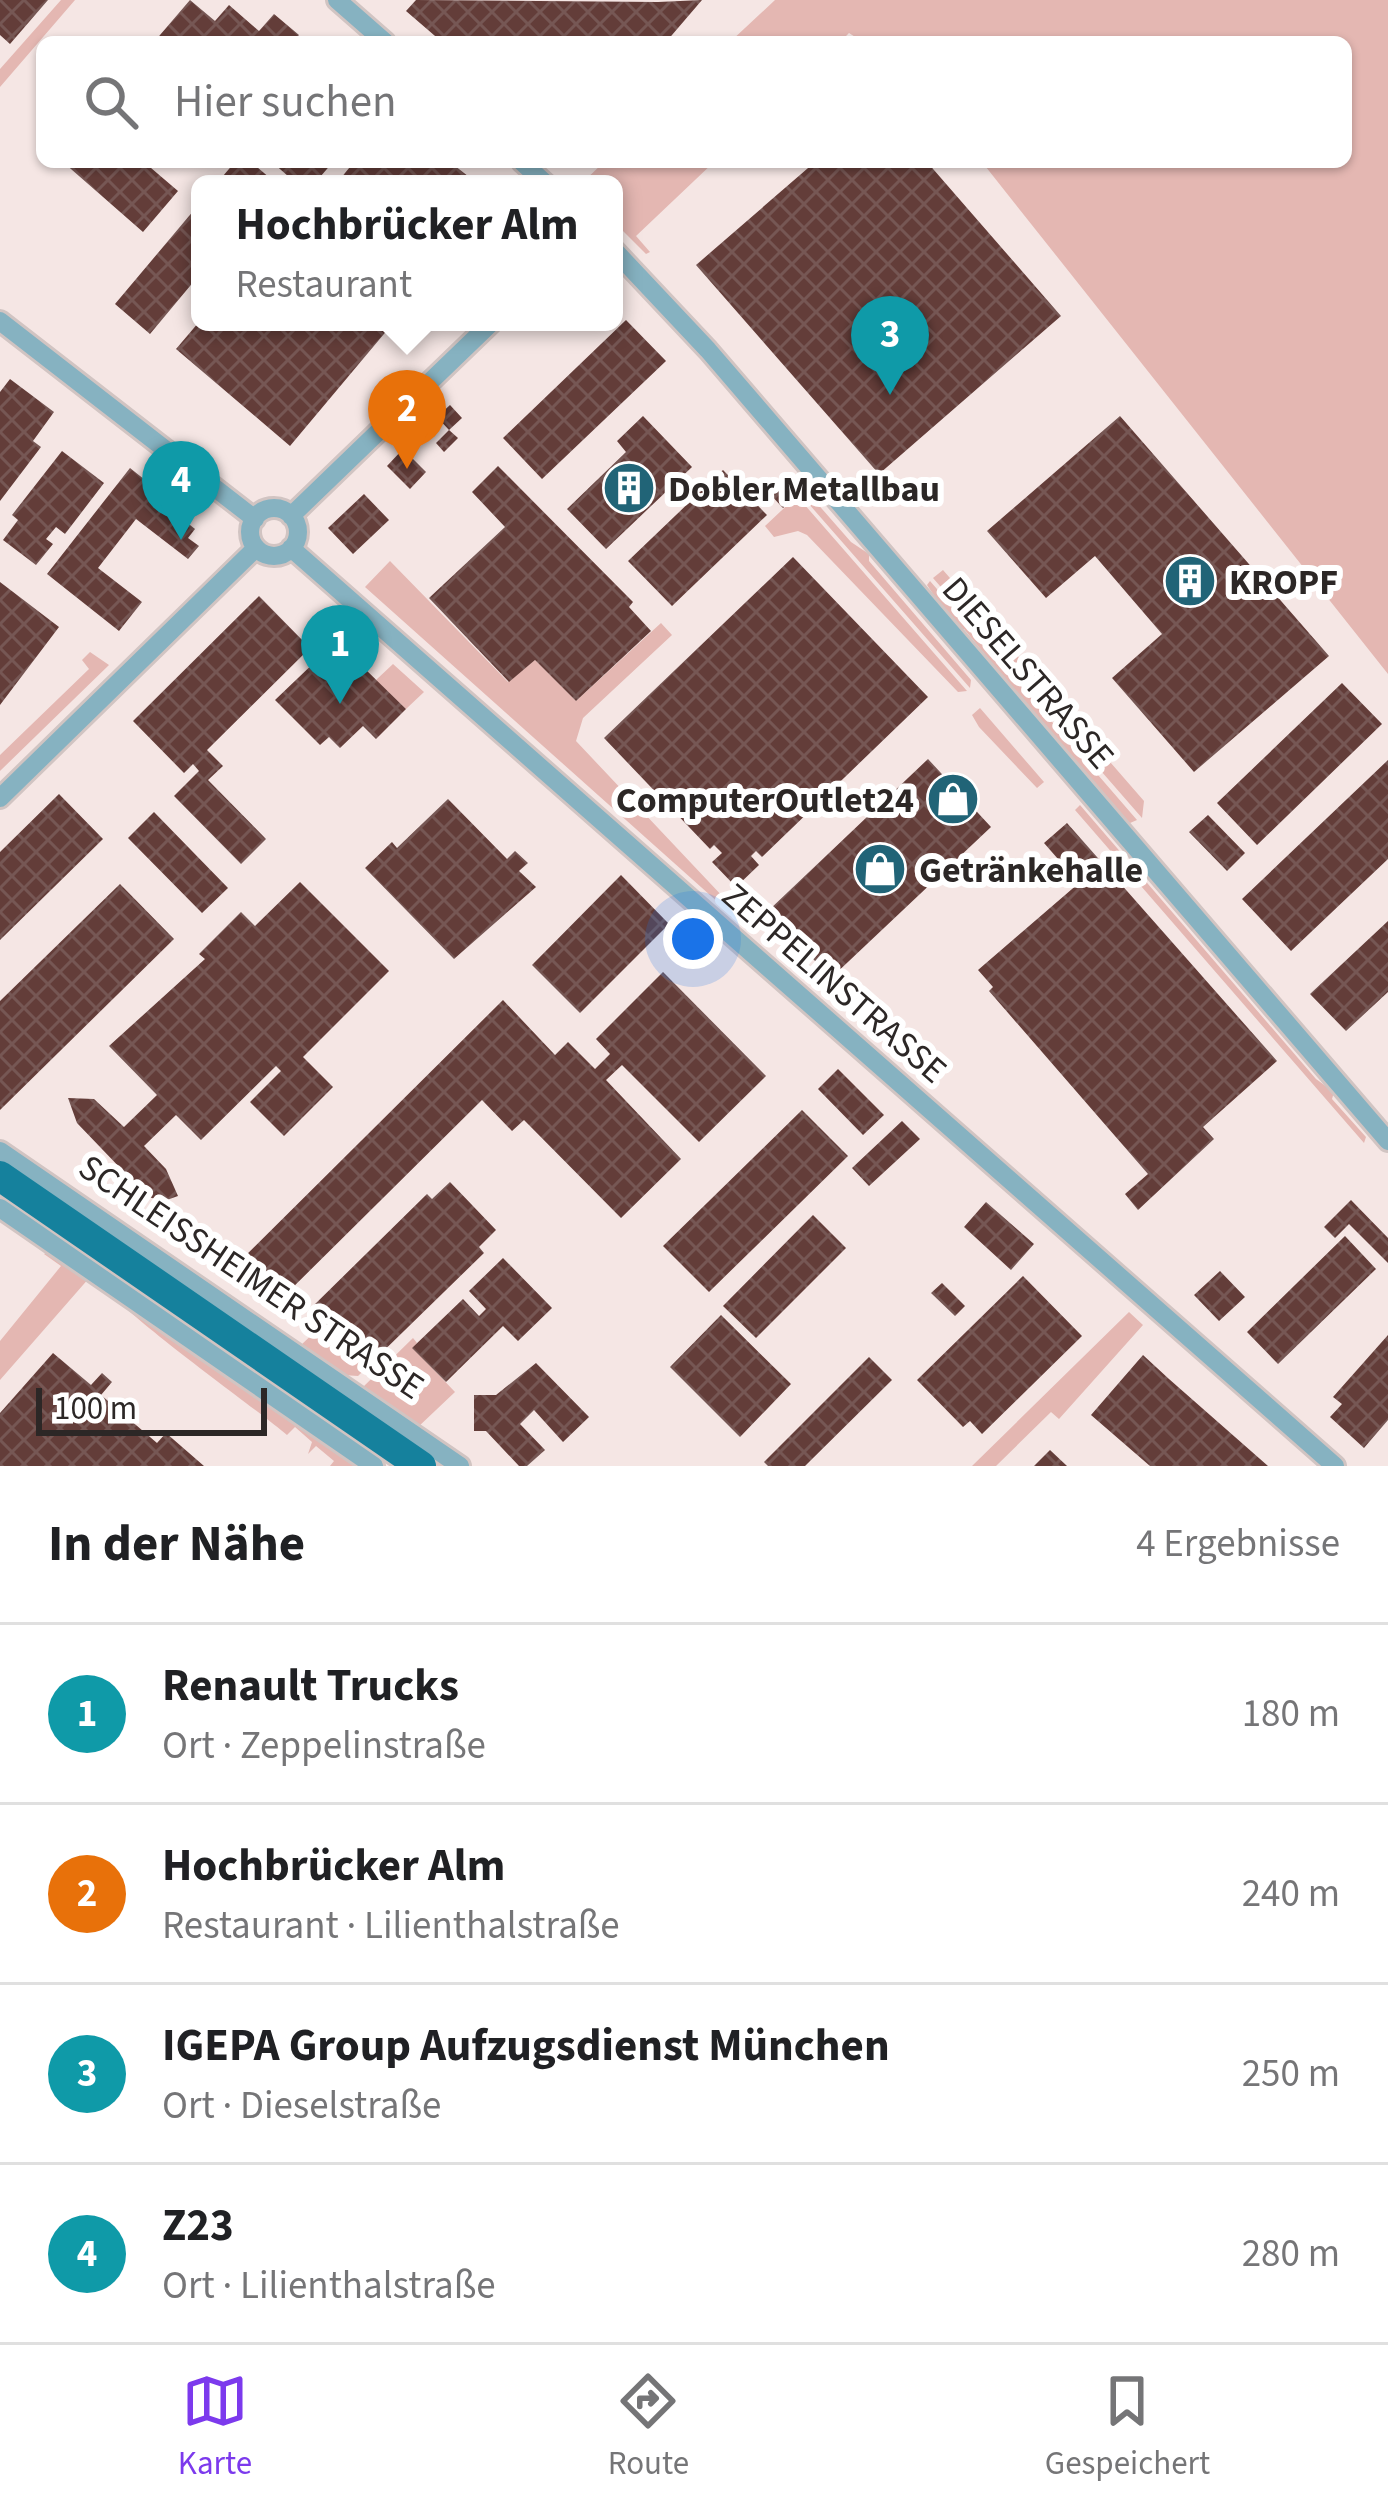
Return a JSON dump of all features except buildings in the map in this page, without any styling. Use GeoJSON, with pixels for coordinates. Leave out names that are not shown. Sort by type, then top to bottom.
{"type":"FeatureCollection","features":[{"type":"Feature","properties":{"kind":"main road","name":"SCHLEISSHEIMER STRASSE"},"geometry":{"type":"LineString","coordinates":[[0,1176],[421,1466]]}},
{"type":"Feature","properties":{"kind":"street"},"geometry":{"type":"LineString","coordinates":[[337,0],[378,36]]}},
{"type":"Feature","properties":{"kind":"street","name":"DIESELSTRASSE"},"geometry":{"type":"LineString","coordinates":[[623,260],[708,350],[1388,1141]]}},
{"type":"Feature","properties":{"kind":"street"},"geometry":{"type":"LineString","coordinates":[[0,321],[255,518]]}},
{"type":"Feature","properties":{"kind":"street"},"geometry":{"type":"LineString","coordinates":[[291,516],[483,331]]}},
{"type":"Feature","properties":{"kind":"street"},"geometry":{"type":"LineString","coordinates":[[272,509],[291,516],[298,536],[291,548],[270,556],[256,548],[250,537],[255,518],[272,509]]}},
{"type":"Feature","properties":{"kind":"street"},"geometry":{"type":"LineString","coordinates":[[0,798],[256,548]]}},
{"type":"Feature","properties":{"kind":"street","name":"ZEPPELINSTRASSE"},"geometry":{"type":"LineString","coordinates":[[291,548],[441,686],[1335,1466]]}},
{"type":"Feature","properties":{"kind":"street","name":"SCHLEISSHEIMER STRASSE"},"geometry":{"type":"LineString","coordinates":[[0,1150],[460,1466]]}},
{"type":"Feature","properties":{"kind":"street"},"geometry":{"type":"LineString","coordinates":[[0,1208],[374,1466]]}},
{"type":"Feature","properties":{"kind":"shaded area"},"geometry":{"type":"Polygon","coordinates":[[[61,0],[75,0],[44,36],[36,36],[36,45],[0,87],[0,69],[61,0]]]}},
{"type":"Feature","properties":{"kind":"shaded area"},"geometry":{"type":"Polygon","coordinates":[[[775,0],[1388,0],[1388,674],[987,168],[1352,168],[1352,36],[736,36],[775,0]]]}},
{"type":"Feature","properties":{"kind":"shaded area"},"geometry":{"type":"Polygon","coordinates":[[[598,168],[708,168],[636,236],[650,252],[646,254],[623,231],[623,175],[590,175],[598,168]]]}},
{"type":"Feature","properties":{"kind":"shaded area"},"geometry":{"type":"Polygon","coordinates":[[[794,477],[851,542],[869,554],[869,561],[971,680],[970,688],[787,479],[794,477]]]}},
{"type":"Feature","properties":{"kind":"shaded area"},"geometry":{"type":"Polygon","coordinates":[[[797,496],[967,691],[958,692],[807,535],[798,531],[774,537],[765,526],[797,496]]]}},
{"type":"Feature","properties":{"kind":"shaded area"},"geometry":{"type":"Polygon","coordinates":[[[390,561],[508,682],[535,660],[576,701],[661,623],[672,635],[583,718],[576,741],[725,899],[720,904],[365,587],[390,561]]]}},
{"type":"Feature","properties":{"kind":"shaded area"},"geometry":{"type":"Polygon","coordinates":[[[943,570],[1144,801],[1142,818],[933,578],[943,570]]]}},
{"type":"Feature","properties":{"kind":"shaded area"},"geometry":{"type":"Polygon","coordinates":[[[930,581],[1137,820],[1130,823],[1111,808],[964,629],[956,629],[927,585],[930,581]]]}},
{"type":"Feature","properties":{"kind":"shaded area"},"geometry":{"type":"Polygon","coordinates":[[[90,652],[109,665],[0,771],[0,755],[89,669],[82,660],[90,652]]]}},
{"type":"Feature","properties":{"kind":"shaded area"},"geometry":{"type":"Polygon","coordinates":[[[393,664],[424,692],[406,709],[376,680],[393,664]]]}},
{"type":"Feature","properties":{"kind":"shaded area"},"geometry":{"type":"Polygon","coordinates":[[[980,708],[1044,782],[1037,788],[979,727],[972,715],[980,708]]]}},
{"type":"Feature","properties":{"kind":"shaded area"},"geometry":{"type":"Polygon","coordinates":[[[1080,805],[1316,1079],[1334,1092],[1332,1099],[1366,1137],[1364,1143],[1075,810],[1080,805]]]}},
{"type":"Feature","properties":{"kind":"shaded area"},"geometry":{"type":"Polygon","coordinates":[[[0,1191],[407,1466],[390,1466],[0,1198],[0,1191]]]}},
{"type":"Feature","properties":{"kind":"shaded area"},"geometry":{"type":"Polygon","coordinates":[[[51,1250],[90,1277],[0,1380],[0,1341],[61,1266],[44,1254],[51,1250]]]}},
{"type":"Feature","properties":{"kind":"shaded area"},"geometry":{"type":"Polygon","coordinates":[[[110,1290],[363,1466],[330,1466],[334,1461],[316,1446],[308,1454],[312,1442],[295,1427],[287,1435],[161,1337],[110,1290]]]}},
{"type":"Feature","properties":{"kind":"shaded area"},"geometry":{"type":"Polygon","coordinates":[[[1129,1312],[1143,1325],[1059,1419],[1051,1412],[996,1466],[972,1466],[1129,1312]]]}},
{"type":"Feature","properties":{"kind":"shaded area"},"geometry":{"type":"Polygon","coordinates":[[[322,1325],[365,1369],[358,1376],[343,1375],[300,1346],[322,1325]]]}},
{"type":"Feature","properties":{"kind":"shaded area"},"geometry":{"type":"Polygon","coordinates":[[[413,1338],[417,1343],[413,1348],[455,1392],[417,1428],[362,1388],[413,1338]]]}},
{"type":"Feature","properties":{"kind":"place","name":"IGEPA Group Aufzugsdienst München"},"geometry":{"type":"Point","coordinates":[890,395]}},
{"type":"Feature","properties":{"kind":"place","name":"Hochbrücker Alm"},"geometry":{"type":"Point","coordinates":[407,469]}},
{"type":"Feature","properties":{"kind":"place","name":"Dobler Metallbau"},"geometry":{"type":"Point","coordinates":[629,488]}},
{"type":"Feature","properties":{"kind":"place","name":"Z23"},"geometry":{"type":"Point","coordinates":[181,540]}},
{"type":"Feature","properties":{"kind":"place","name":"KROPF"},"geometry":{"type":"Point","coordinates":[1190,581]}},
{"type":"Feature","properties":{"kind":"place","name":"Renault Trucks"},"geometry":{"type":"Point","coordinates":[340,704]}},
{"type":"Feature","properties":{"kind":"place","name":"ComputerOutlet24"},"geometry":{"type":"Point","coordinates":[953,799]}},
{"type":"Feature","properties":{"kind":"place","name":"Getränkehalle"},"geometry":{"type":"Point","coordinates":[880,869]}}]}
